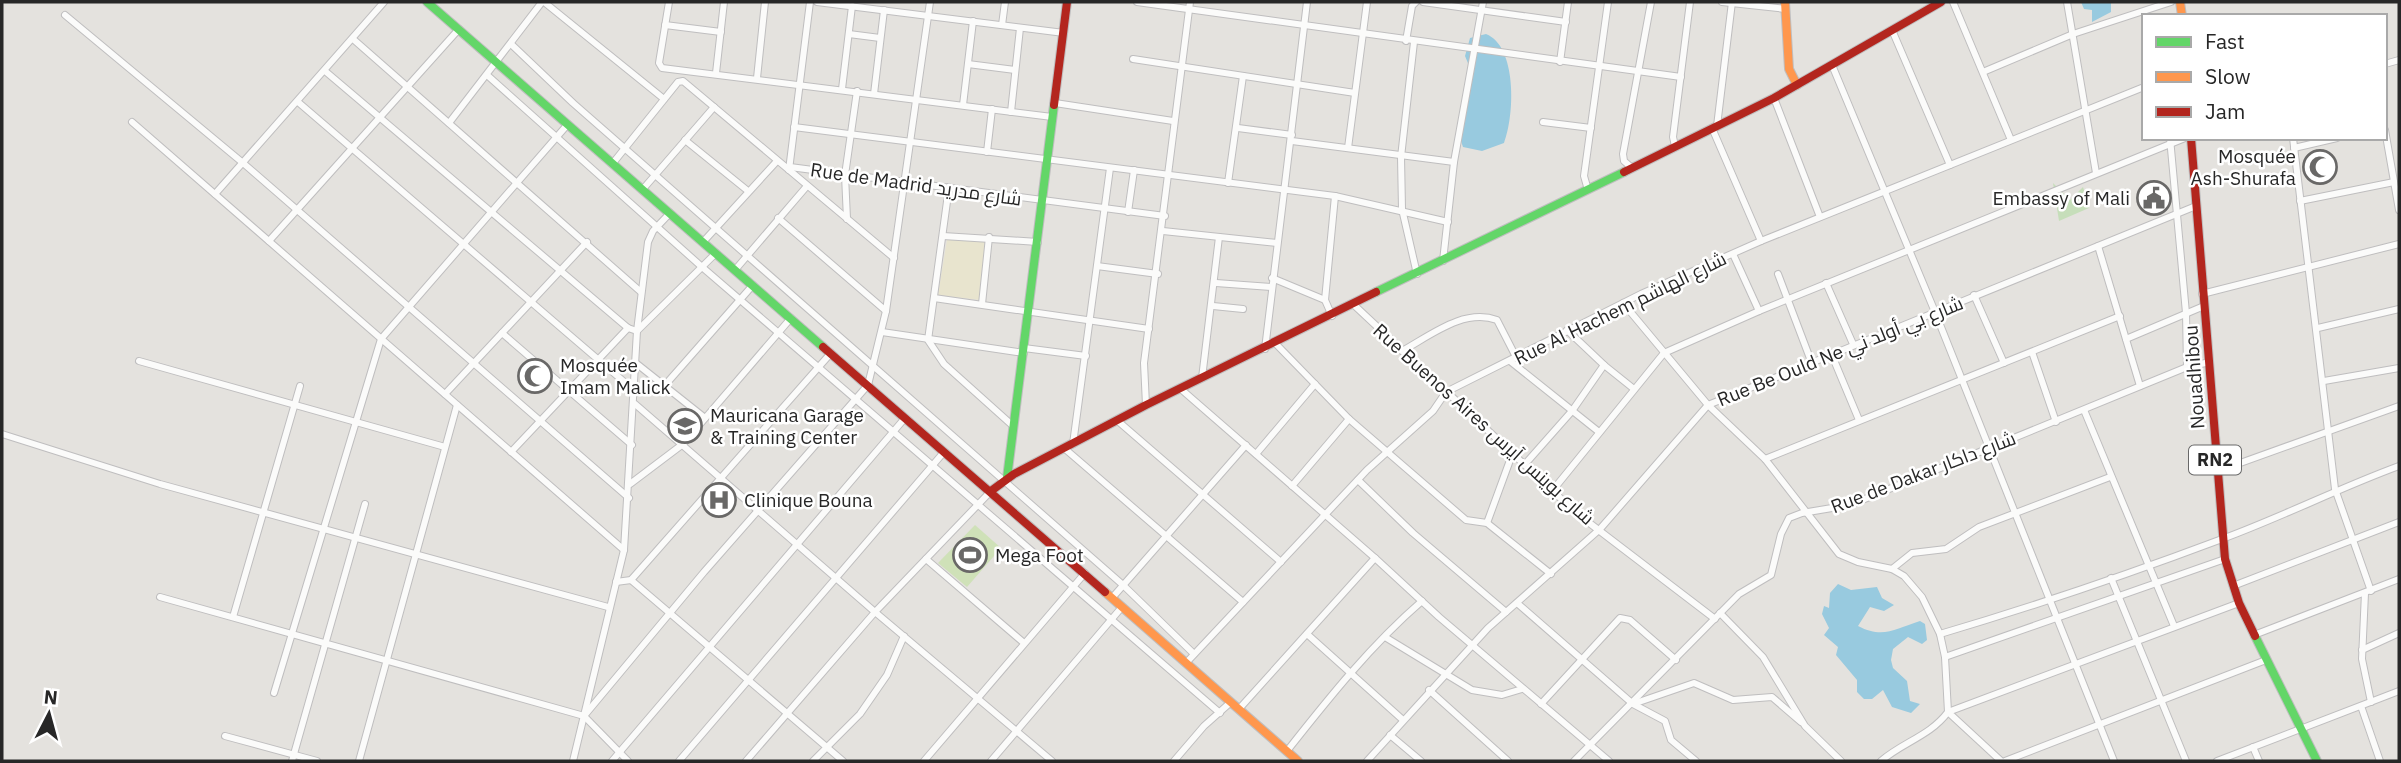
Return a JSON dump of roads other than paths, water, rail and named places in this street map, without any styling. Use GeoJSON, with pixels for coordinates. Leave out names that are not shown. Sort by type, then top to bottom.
{"type":"FeatureCollection","features":[{"type":"Feature","properties":{"kind":"main road"},"geometry":{"type":"LineString","coordinates":[[427,2],[1298,761]]}},
{"type":"Feature","properties":{"kind":"main road"},"geometry":{"type":"LineString","coordinates":[[1005,479],[1068,2]]}},
{"type":"Feature","properties":{"kind":"main road"},"geometry":{"type":"LineString","coordinates":[[991,491],[1005,479],[1119,422],[1146,405],[1182,390],[1774,98],[1941,2]]}},
{"type":"Feature","properties":{"kind":"main road"},"geometry":{"type":"LineString","coordinates":[[1785,6],[1789,69],[1797,85]]}},
{"type":"Feature","properties":{"kind":"main road","name":"Nouadhibou"},"geometry":{"type":"LineString","coordinates":[[2191,140],[2225,559],[2239,603],[2317,761]]}},
{"type":"Feature","properties":{"kind":"street"},"geometry":{"type":"LineString","coordinates":[[215,194],[384,2]]}},
{"type":"Feature","properties":{"kind":"street"},"geometry":{"type":"LineString","coordinates":[[449,123],[543,2],[664,99]]}},
{"type":"Feature","properties":{"kind":"street"},"geometry":{"type":"LineString","coordinates":[[669,2],[660,66],[1052,117]]}},
{"type":"Feature","properties":{"kind":"street"},"geometry":{"type":"LineString","coordinates":[[716,73],[724,2]]}},
{"type":"Feature","properties":{"kind":"street"},"geometry":{"type":"LineString","coordinates":[[757,78],[765,2]]}},
{"type":"Feature","properties":{"kind":"street"},"geometry":{"type":"LineString","coordinates":[[789,169],[810,2]]}},
{"type":"Feature","properties":{"kind":"street"},"geometry":{"type":"LineString","coordinates":[[817,2],[867,5],[884,10],[1064,33]]}},
{"type":"Feature","properties":{"kind":"street"},"geometry":{"type":"LineString","coordinates":[[584,716],[868,385],[886,312],[930,2]]}},
{"type":"Feature","properties":{"kind":"street"},"geometry":{"type":"LineString","coordinates":[[1002,25],[1005,2]]}},
{"type":"Feature","properties":{"kind":"street"},"geometry":{"type":"LineString","coordinates":[[1137,2],[1190,6],[1362,35],[1681,77]]}},
{"type":"Feature","properties":{"kind":"street"},"geometry":{"type":"LineString","coordinates":[[1265,349],[1307,2]]}},
{"type":"Feature","properties":{"kind":"street"},"geometry":{"type":"LineString","coordinates":[[1348,148],[1367,2]]}},
{"type":"Feature","properties":{"kind":"street"},"geometry":{"type":"LineString","coordinates":[[1406,41],[1412,6],[1416,2]]}},
{"type":"Feature","properties":{"kind":"street"},"geometry":{"type":"LineString","coordinates":[[1423,2],[1482,5],[1566,23]]}},
{"type":"Feature","properties":{"kind":"street"},"geometry":{"type":"LineString","coordinates":[[1560,62],[1568,2]]}},
{"type":"Feature","properties":{"kind":"street"},"geometry":{"type":"LineString","coordinates":[[1587,190],[1584,176],[1608,2]]}},
{"type":"Feature","properties":{"kind":"street"},"geometry":{"type":"LineString","coordinates":[[1632,168],[1624,161],[1623,154],[1641,72],[1651,2]]}},
{"type":"Feature","properties":{"kind":"street"},"geometry":{"type":"LineString","coordinates":[[1675,146],[1673,137],[1690,2]]}},
{"type":"Feature","properties":{"kind":"street"},"geometry":{"type":"LineString","coordinates":[[1722,2],[1785,6]]}},
{"type":"Feature","properties":{"kind":"street"},"geometry":{"type":"LineString","coordinates":[[1732,2],[1715,127],[1760,241]]}},
{"type":"Feature","properties":{"kind":"street"},"geometry":{"type":"LineString","coordinates":[[1952,2],[2011,139]]}},
{"type":"Feature","properties":{"kind":"street"},"geometry":{"type":"LineString","coordinates":[[2067,2],[2096,173]]}},
{"type":"Feature","properties":{"kind":"street"},"geometry":{"type":"LineString","coordinates":[[1983,72],[2073,34],[2157,3],[2171,2]]}},
{"type":"Feature","properties":{"kind":"street"},"geometry":{"type":"LineString","coordinates":[[1443,261],[1454,162],[1482,5]]}},
{"type":"Feature","properties":{"kind":"street"},"geometry":{"type":"LineString","coordinates":[[842,89],[852,6]]}},
{"type":"Feature","properties":{"kind":"street"},"geometry":{"type":"LineString","coordinates":[[1146,405],[1144,363],[1190,6]]}},
{"type":"Feature","properties":{"kind":"street"},"geometry":{"type":"LineString","coordinates":[[874,94],[884,10]]}},
{"type":"Feature","properties":{"kind":"street"},"geometry":{"type":"LineString","coordinates":[[65,15],[297,209],[629,498]]}},
{"type":"Feature","properties":{"kind":"street"},"geometry":{"type":"LineString","coordinates":[[963,105],[973,21]]}},
{"type":"Feature","properties":{"kind":"street"},"geometry":{"type":"LineString","coordinates":[[665,24],[720,32]]}},
{"type":"Feature","properties":{"kind":"street"},"geometry":{"type":"LineString","coordinates":[[1011,112],[1020,28]]}},
{"type":"Feature","properties":{"kind":"street"},"geometry":{"type":"LineString","coordinates":[[269,241],[459,29]]}},
{"type":"Feature","properties":{"kind":"street"},"geometry":{"type":"LineString","coordinates":[[1892,30],[1950,164]]}},
{"type":"Feature","properties":{"kind":"street"},"geometry":{"type":"LineString","coordinates":[[849,34],[880,38]]}},
{"type":"Feature","properties":{"kind":"street"},"geometry":{"type":"LineString","coordinates":[[352,39],[641,292]]}},
{"type":"Feature","properties":{"kind":"street"},"geometry":{"type":"LineString","coordinates":[[1414,42],[1401,156],[1402,209],[1417,274]]}},
{"type":"Feature","properties":{"kind":"street"},"geometry":{"type":"LineString","coordinates":[[511,44],[655,175],[1005,479],[1123,585],[1194,654]]}},
{"type":"Feature","properties":{"kind":"street"},"geometry":{"type":"LineString","coordinates":[[1133,60],[1355,93]]}},
{"type":"Feature","properties":{"kind":"street"},"geometry":{"type":"LineString","coordinates":[[968,64],[1015,70]]}},
{"type":"Feature","properties":{"kind":"street"},"geometry":{"type":"LineString","coordinates":[[1832,65],[1935,312],[2073,665],[2114,761]]}},
{"type":"Feature","properties":{"kind":"street"},"geometry":{"type":"LineString","coordinates":[[326,71],[628,328],[637,331]]}},
{"type":"Feature","properties":{"kind":"street"},"geometry":{"type":"LineString","coordinates":[[487,75],[739,300],[779,331],[1110,621],[1220,713]]}},
{"type":"Feature","properties":{"kind":"street"},"geometry":{"type":"LineString","coordinates":[[1228,183],[1238,128],[1243,76]]}},
{"type":"Feature","properties":{"kind":"street"},"geometry":{"type":"LineString","coordinates":[[613,163],[664,99],[683,81],[894,258]]}},
{"type":"Feature","properties":{"kind":"street","name":"Rue Al Hachem شارع الهاشم"},"geometry":{"type":"LineString","coordinates":[[1186,663],[1358,480],[1433,411],[1446,392],[1623,303],[1760,241],[2142,88]]}},
{"type":"Feature","properties":{"kind":"street"},"geometry":{"type":"LineString","coordinates":[[847,219],[845,174],[857,92]]}},
{"type":"Feature","properties":{"kind":"street"},"geometry":{"type":"LineString","coordinates":[[1774,98],[1821,218]]}},
{"type":"Feature","properties":{"kind":"street"},"geometry":{"type":"LineString","coordinates":[[298,102],[636,393]]}},
{"type":"Feature","properties":{"kind":"street"},"geometry":{"type":"LineString","coordinates":[[1055,103],[1174,121]]}},
{"type":"Feature","properties":{"kind":"street"},"geometry":{"type":"LineString","coordinates":[[643,189],[714,107]]}},
{"type":"Feature","properties":{"kind":"street"},"geometry":{"type":"LineString","coordinates":[[987,152],[992,109]]}},
{"type":"Feature","properties":{"kind":"street"},"geometry":{"type":"LineString","coordinates":[[132,122],[624,550]]}},
{"type":"Feature","properties":{"kind":"street"},"geometry":{"type":"LineString","coordinates":[[1543,122],[1591,128]]}},
{"type":"Feature","properties":{"kind":"street"},"geometry":{"type":"LineString","coordinates":[[274,694],[381,339],[568,124]]}},
{"type":"Feature","properties":{"kind":"street"},"geometry":{"type":"LineString","coordinates":[[794,127],[1335,196],[1402,209],[1448,222]]}},
{"type":"Feature","properties":{"kind":"street"},"geometry":{"type":"LineString","coordinates":[[1238,128],[1348,148],[1454,162]]}},
{"type":"Feature","properties":{"kind":"street"},"geometry":{"type":"LineString","coordinates":[[685,140],[748,191]]}},
{"type":"Feature","properties":{"kind":"street"},"geometry":{"type":"LineString","coordinates":[[2293,140],[2318,328],[2335,489],[2354,540],[2368,592],[2362,650],[2371,702]]}},
{"type":"Feature","properties":{"kind":"street"},"geometry":{"type":"LineString","coordinates":[[2294,148],[2328,140]]}},
{"type":"Feature","properties":{"kind":"street"},"geometry":{"type":"LineString","coordinates":[[2387,140],[2399,210]]}},
{"type":"Feature","properties":{"kind":"street"},"geometry":{"type":"LineString","coordinates":[[1553,490],[1664,353],[1787,299],[2171,141],[2186,313],[2187,367]]}},
{"type":"Feature","properties":{"kind":"street"},"geometry":{"type":"LineString","coordinates":[[703,242],[777,161]]}},
{"type":"Feature","properties":{"kind":"street"},"geometry":{"type":"LineString","coordinates":[[1110,167],[1086,356],[1068,446],[1165,538],[1243,602]]}},
{"type":"Feature","properties":{"kind":"street","name":"Rue de Madrid شارع مدريد"},"geometry":{"type":"LineString","coordinates":[[789,169],[1165,216]]}},
{"type":"Feature","properties":{"kind":"street"},"geometry":{"type":"LineString","coordinates":[[1128,212],[1133,170]]}},
{"type":"Feature","properties":{"kind":"street"},"geometry":{"type":"LineString","coordinates":[[2300,201],[2395,183]]}},
{"type":"Feature","properties":{"kind":"street"},"geometry":{"type":"LineString","coordinates":[[735,270],[807,187]]}},
{"type":"Feature","properties":{"kind":"street"},"geometry":{"type":"LineString","coordinates":[[949,187],[928,340],[944,364],[1012,425]]}},
{"type":"Feature","properties":{"kind":"street"},"geometry":{"type":"LineString","coordinates":[[1332,316],[1325,300],[1335,196]]}},
{"type":"Feature","properties":{"kind":"street","name":"Rue Be Ould Ne شارع بي أولد ني"},"geometry":{"type":"LineString","coordinates":[[1367,761],[1472,644],[1600,529],[1708,405],[2196,206]]}},
{"type":"Feature","properties":{"kind":"street"},"geometry":{"type":"LineString","coordinates":[[573,761],[608,607],[624,550],[636,393],[637,331],[648,242],[656,227],[670,214]]}},
{"type":"Feature","properties":{"kind":"street"},"geometry":{"type":"LineString","coordinates":[[778,218],[886,312]]}},
{"type":"Feature","properties":{"kind":"street"},"geometry":{"type":"LineString","coordinates":[[1163,231],[1277,243]]}},
{"type":"Feature","properties":{"kind":"street"},"geometry":{"type":"LineString","coordinates":[[943,236],[1038,242]]}},
{"type":"Feature","properties":{"kind":"street"},"geometry":{"type":"LineString","coordinates":[[982,304],[989,237]]}},
{"type":"Feature","properties":{"kind":"street"},"geometry":{"type":"LineString","coordinates":[[1202,380],[1220,237]]}},
{"type":"Feature","properties":{"kind":"street"},"geometry":{"type":"LineString","coordinates":[[445,394],[586,242]]}},
{"type":"Feature","properties":{"kind":"street"},"geometry":{"type":"LineString","coordinates":[[2203,294],[2399,244]]}},
{"type":"Feature","properties":{"kind":"street"},"geometry":{"type":"LineString","coordinates":[[2098,246],[2140,386]]}},
{"type":"Feature","properties":{"kind":"street"},"geometry":{"type":"LineString","coordinates":[[637,331],[716,253]]}},
{"type":"Feature","properties":{"kind":"street"},"geometry":{"type":"LineString","coordinates":[[1733,254],[1759,311]]}},
{"type":"Feature","properties":{"kind":"street"},"geometry":{"type":"LineString","coordinates":[[1097,266],[1157,274]]}},
{"type":"Feature","properties":{"kind":"street"},"geometry":{"type":"LineString","coordinates":[[1777,274],[1811,361]]}},
{"type":"Feature","properties":{"kind":"street"},"geometry":{"type":"LineString","coordinates":[[1272,278],[1325,300]]}},
{"type":"Feature","properties":{"kind":"street"},"geometry":{"type":"LineString","coordinates":[[1216,283],[1271,288]]}},
{"type":"Feature","properties":{"kind":"street"},"geometry":{"type":"LineString","coordinates":[[1826,283],[1853,345]]}},
{"type":"Feature","properties":{"kind":"street"},"geometry":{"type":"LineString","coordinates":[[666,384],[752,285]]}},
{"type":"Feature","properties":{"kind":"street"},"geometry":{"type":"LineString","coordinates":[[1974,295],[2004,363]]}},
{"type":"Feature","properties":{"kind":"street"},"geometry":{"type":"LineString","coordinates":[[934,298],[1149,329]]}},
{"type":"Feature","properties":{"kind":"street"},"geometry":{"type":"LineString","coordinates":[[1623,303],[1708,405],[1765,459],[1839,554],[1858,562],[1892,569],[1904,576],[1922,597],[1940,634],[1945,657],[1948,712],[2003,761],[2266,660]]}},
{"type":"Feature","properties":{"kind":"street","name":"Rue Buenos Aires شارع بوينس آيرس"},"geometry":{"type":"LineString","coordinates":[[1354,305],[1575,512],[1717,616],[1763,657],[1805,726],[1841,761]]}},
{"type":"Feature","properties":{"kind":"street"},"geometry":{"type":"LineString","coordinates":[[1213,306],[1243,309]]}},
{"type":"Feature","properties":{"kind":"street"},"geometry":{"type":"LineString","coordinates":[[2126,339],[2204,306]]}},
{"type":"Feature","properties":{"kind":"street"},"geometry":{"type":"LineString","coordinates":[[2318,328],[2399,310]]}},
{"type":"Feature","properties":{"kind":"street"},"geometry":{"type":"LineString","coordinates":[[1402,351],[1463,318],[1484,315],[1497,320],[1513,359],[1599,432]]}},
{"type":"Feature","properties":{"kind":"street"},"geometry":{"type":"LineString","coordinates":[[1765,459],[2120,316]]}},
{"type":"Feature","properties":{"kind":"street"},"geometry":{"type":"LineString","coordinates":[[630,484],[682,444],[791,318]]}},
{"type":"Feature","properties":{"kind":"street"},"geometry":{"type":"LineString","coordinates":[[511,452],[628,328]]}},
{"type":"Feature","properties":{"kind":"street"},"geometry":{"type":"LineString","coordinates":[[1567,330],[1634,389]]}},
{"type":"Feature","properties":{"kind":"street"},"geometry":{"type":"LineString","coordinates":[[882,332],[928,340],[1086,356]]}},
{"type":"Feature","properties":{"kind":"street"},"geometry":{"type":"LineString","coordinates":[[502,333],[632,445]]}},
{"type":"Feature","properties":{"kind":"street"},"geometry":{"type":"LineString","coordinates":[[1276,344],[1349,419],[1466,520],[1487,523],[1551,573]]}},
{"type":"Feature","properties":{"kind":"street"},"geometry":{"type":"LineString","coordinates":[[2032,352],[2056,422]]}},
{"type":"Feature","properties":{"kind":"street"},"geometry":{"type":"LineString","coordinates":[[616,582],[631,580],[831,353]]}},
{"type":"Feature","properties":{"kind":"street"},"geometry":{"type":"LineString","coordinates":[[1831,353],[1859,420]]}},
{"type":"Feature","properties":{"kind":"street"},"geometry":{"type":"LineString","coordinates":[[139,361],[445,447]]}},
{"type":"Feature","properties":{"kind":"street","name":"Rue de Dakar شارع داكار"},"geometry":{"type":"LineString","coordinates":[[1574,761],[1717,616],[1750,585],[1771,575],[1785,525],[1795,515],[1850,505],[1988,446],[2056,422],[2187,367],[2210,362]]}},
{"type":"Feature","properties":{"kind":"street"},"geometry":{"type":"LineString","coordinates":[[637,364],[666,384],[705,418]]}},
{"type":"Feature","properties":{"kind":"street"},"geometry":{"type":"LineString","coordinates":[[1526,464],[1572,411],[1604,365]]}},
{"type":"Feature","properties":{"kind":"street"},"geometry":{"type":"LineString","coordinates":[[2324,381],[2399,370]]}},
{"type":"Feature","properties":{"kind":"street"},"geometry":{"type":"LineString","coordinates":[[1256,454],[1315,384]]}},
{"type":"Feature","properties":{"kind":"street"},"geometry":{"type":"LineString","coordinates":[[233,617],[300,386]]}},
{"type":"Feature","properties":{"kind":"street"},"geometry":{"type":"LineString","coordinates":[[1182,390],[1522,689],[1609,761]]}},
{"type":"Feature","properties":{"kind":"street"},"geometry":{"type":"LineString","coordinates":[[635,404],[759,509],[836,579],[1052,761]]}},
{"type":"Feature","properties":{"kind":"street"},"geometry":{"type":"LineString","coordinates":[[359,761],[457,405]]}},
{"type":"Feature","properties":{"kind":"street"},"geometry":{"type":"LineString","coordinates":[[2216,472],[2399,406]]}},
{"type":"Feature","properties":{"kind":"street"},"geometry":{"type":"LineString","coordinates":[[2084,410],[2174,626]]}},
{"type":"Feature","properties":{"kind":"street"},"geometry":{"type":"LineString","coordinates":[[612,761],[905,418]]}},
{"type":"Feature","properties":{"kind":"street"},"geometry":{"type":"LineString","coordinates":[[1292,486],[1349,419]]}},
{"type":"Feature","properties":{"kind":"street"},"geometry":{"type":"LineString","coordinates":[[1119,422],[1281,562]]}},
{"type":"Feature","properties":{"kind":"street"},"geometry":{"type":"LineString","coordinates":[[2,434],[160,484],[608,607]]}},
{"type":"Feature","properties":{"kind":"street"},"geometry":{"type":"LineString","coordinates":[[1112,598],[1246,445]]}},
{"type":"Feature","properties":{"kind":"street"},"geometry":{"type":"LineString","coordinates":[[679,761],[944,452]]}},
{"type":"Feature","properties":{"kind":"street"},"geometry":{"type":"LineString","coordinates":[[1487,523],[1513,452]]}},
{"type":"Feature","properties":{"kind":"street"},"geometry":{"type":"LineString","coordinates":[[1940,634],[2049,602],[2147,564],[2224,539],[2335,489],[2399,466]]}},
{"type":"Feature","properties":{"kind":"street"},"geometry":{"type":"LineString","coordinates":[[1892,569],[1906,555],[1946,549],[1979,527],[2110,477]]}},
{"type":"Feature","properties":{"kind":"street"},"geometry":{"type":"LineString","coordinates":[[1358,480],[1413,533],[1506,612]]}},
{"type":"Feature","properties":{"kind":"street"},"geometry":{"type":"LineString","coordinates":[[746,761],[875,612],[991,491]]}},
{"type":"Feature","properties":{"kind":"street"},"geometry":{"type":"LineString","coordinates":[[293,758],[365,504]]}},
{"type":"Feature","properties":{"kind":"street"},"geometry":{"type":"LineString","coordinates":[[2233,586],[2399,522]]}},
{"type":"Feature","properties":{"kind":"street"},"geometry":{"type":"LineString","coordinates":[[926,558],[1024,643]]}},
{"type":"Feature","properties":{"kind":"street"},"geometry":{"type":"LineString","coordinates":[[1239,709],[1375,558]]}},
{"type":"Feature","properties":{"kind":"street"},"geometry":{"type":"LineString","coordinates":[[1945,657],[2225,559]]}},
{"type":"Feature","properties":{"kind":"street"},"geometry":{"type":"LineString","coordinates":[[924,761],[1085,573]]}},
{"type":"Feature","properties":{"kind":"street"},"geometry":{"type":"LineString","coordinates":[[2111,578],[2186,761]]}},
{"type":"Feature","properties":{"kind":"street"},"geometry":{"type":"LineString","coordinates":[[2255,635],[2399,579]]}},
{"type":"Feature","properties":{"kind":"street"},"geometry":{"type":"LineString","coordinates":[[631,580],[843,761]]}},
{"type":"Feature","properties":{"kind":"street"},"geometry":{"type":"LineString","coordinates":[[160,597],[584,716],[628,761]]}},
{"type":"Feature","properties":{"kind":"street"},"geometry":{"type":"LineString","coordinates":[[1287,751],[1385,637],[1422,601]]}},
{"type":"Feature","properties":{"kind":"street"},"geometry":{"type":"LineString","coordinates":[[1517,603],[1633,704],[1665,721],[1671,740],[1696,761]]}},
{"type":"Feature","properties":{"kind":"street"},"geometry":{"type":"LineString","coordinates":[[1881,761],[1900,746],[1927,734],[1948,712],[2239,603]]}},
{"type":"Feature","properties":{"kind":"street"},"geometry":{"type":"LineString","coordinates":[[991,761],[1122,607]]}},
{"type":"Feature","properties":{"kind":"street"},"geometry":{"type":"LineString","coordinates":[[1541,704],[1623,617],[1676,660]]}},
{"type":"Feature","properties":{"kind":"street"},"geometry":{"type":"LineString","coordinates":[[2362,650],[2399,633]]}},
{"type":"Feature","properties":{"kind":"street"},"geometry":{"type":"LineString","coordinates":[[1307,634],[1403,720]]}},
{"type":"Feature","properties":{"kind":"street"},"geometry":{"type":"LineString","coordinates":[[813,761],[860,714],[887,675],[904,636]]}},
{"type":"Feature","properties":{"kind":"street"},"geometry":{"type":"LineString","coordinates":[[1385,637],[1443,675],[1472,690],[1502,695],[1522,689]]}},
{"type":"Feature","properties":{"kind":"street"},"geometry":{"type":"LineString","coordinates":[[1633,704],[1694,683],[1733,700],[1772,697],[1805,726]]}},
{"type":"Feature","properties":{"kind":"street"},"geometry":{"type":"LineString","coordinates":[[1429,690],[1508,761]]}},
{"type":"Feature","properties":{"kind":"street"},"geometry":{"type":"LineString","coordinates":[[2217,761],[2399,691]]}},
{"type":"Feature","properties":{"kind":"street"},"geometry":{"type":"LineString","coordinates":[[1174,761],[1201,729],[1231,702]]}},
{"type":"Feature","properties":{"kind":"street"},"geometry":{"type":"LineString","coordinates":[[2361,706],[2380,761]]}},
{"type":"Feature","properties":{"kind":"street"},"geometry":{"type":"LineString","coordinates":[[1390,735],[1421,761]]}},
{"type":"Feature","properties":{"kind":"street"},"geometry":{"type":"LineString","coordinates":[[225,736],[293,758],[317,761]]}},
{"type":"Feature","properties":{"kind":"street"},"geometry":{"type":"LineString","coordinates":[[2253,747],[2259,761]]}},
{"type":"Feature","properties":{"kind":"water"},"geometry":{"type":"Polygon","coordinates":[[[2081,2],[2111,2],[2111,12],[2092,22],[2092,10],[2084,9],[2081,2]]]}},
{"type":"Feature","properties":{"kind":"water"},"geometry":{"type":"Polygon","coordinates":[[[1486,34],[1496,41],[1503,52],[1511,82],[1511,99],[1504,143],[1482,151],[1463,147],[1460,138],[1470,68],[1465,56],[1470,38],[1486,34]]]}},
{"type":"Feature","properties":{"kind":"water"},"geometry":{"type":"Polygon","coordinates":[[[1838,584],[1851,590],[1877,587],[1882,598],[1894,605],[1884,611],[1870,607],[1858,626],[1882,632],[1920,621],[1925,624],[1927,640],[1922,644],[1908,637],[1893,649],[1891,660],[1893,668],[1907,681],[1910,701],[1920,704],[1911,713],[1892,707],[1883,690],[1872,699],[1864,699],[1857,692],[1857,680],[1836,655],[1838,647],[1824,635],[1829,628],[1822,614],[1824,606],[1829,608],[1830,593],[1838,584]]]}},
{"type":"Feature","properties":{"kind":"place","name":"Mosquée Ash-Shurafa"},"geometry":{"type":"Point","coordinates":[2320,167]}},
{"type":"Feature","properties":{"kind":"place","name":"Embassy of Mali"},"geometry":{"type":"Point","coordinates":[2154,198]}},
{"type":"Feature","properties":{"kind":"place","name":"Mosquée Imam Malick"},"geometry":{"type":"Point","coordinates":[535,376]}},
{"type":"Feature","properties":{"kind":"place","name":"Mauricana Garage & Training Center"},"geometry":{"type":"Point","coordinates":[685,426]}},
{"type":"Feature","properties":{"kind":"place","name":"Clinique Bouna"},"geometry":{"type":"Point","coordinates":[719,500]}},
{"type":"Feature","properties":{"kind":"place","name":"Mega Foot"},"geometry":{"type":"Point","coordinates":[970,555]}}]}
